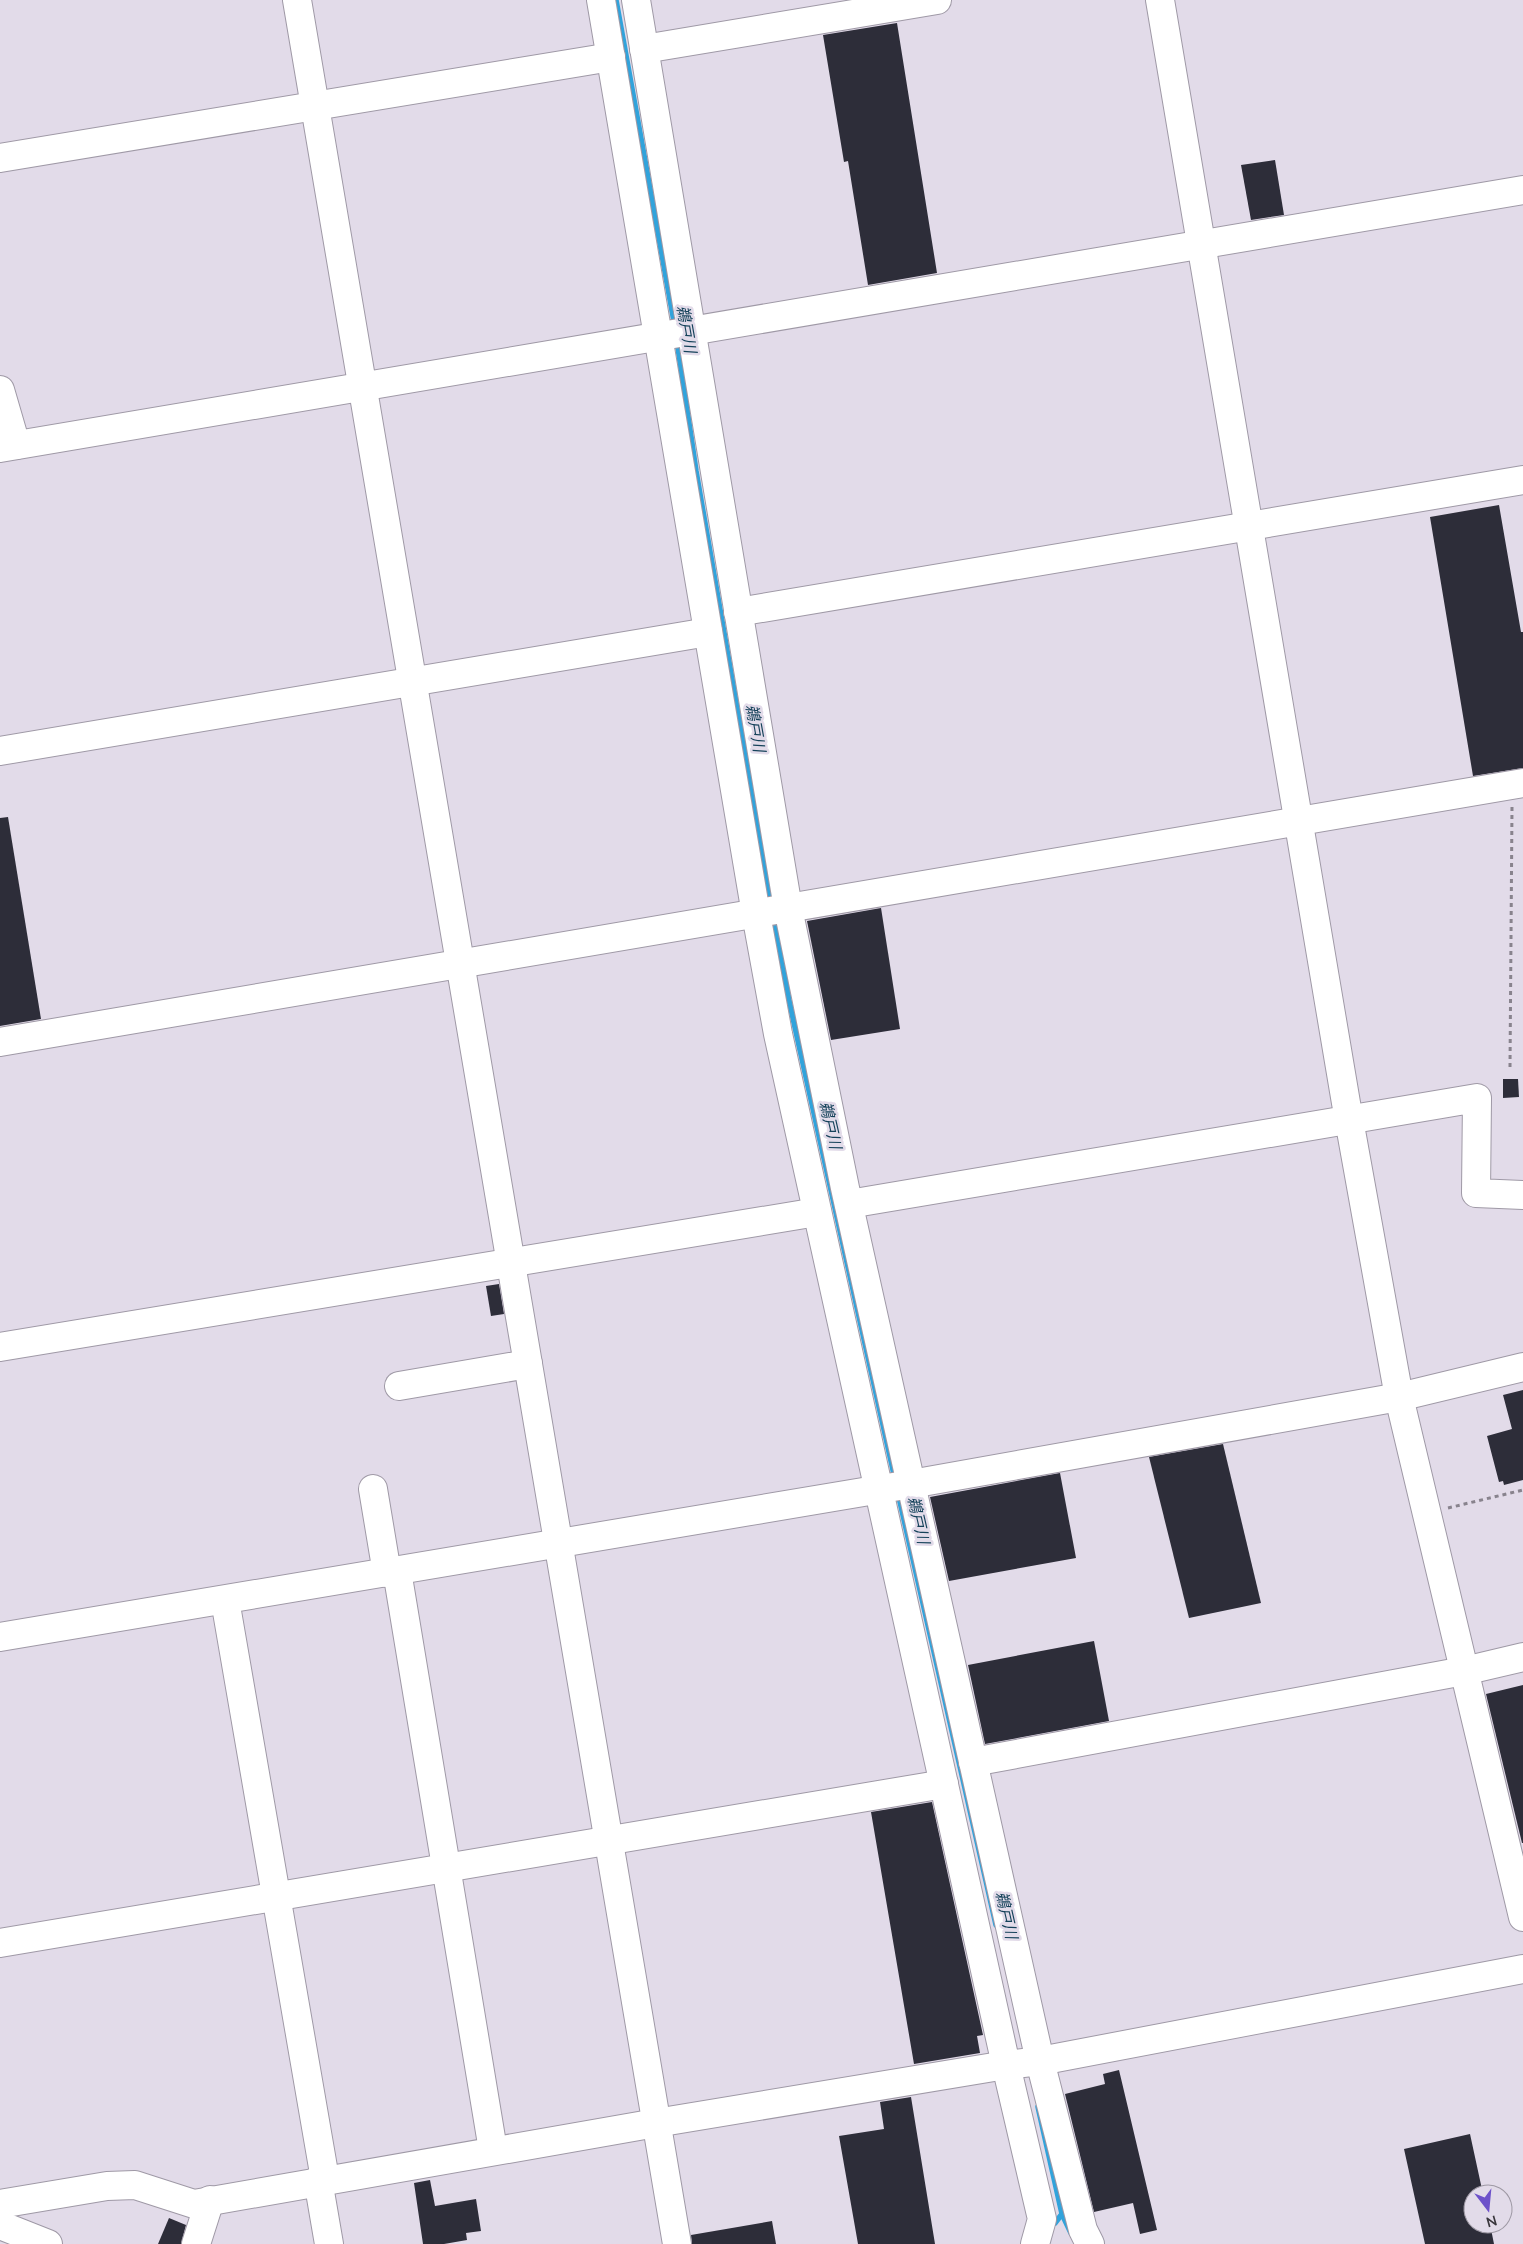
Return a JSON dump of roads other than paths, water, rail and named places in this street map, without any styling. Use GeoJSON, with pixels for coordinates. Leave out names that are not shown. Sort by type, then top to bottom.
{"type":"FeatureCollection","features":[{"type":"Feature","properties":{"kind":"street"},"geometry":{"type":"LineString","coordinates":[[297,0],[677,2244]]}},
{"type":"Feature","properties":{"kind":"street"},"geometry":{"type":"LineString","coordinates":[[601,0],[609,48],[739,620],[772,911],[778,1034],[816,1205],[975,1769],[1024,2063],[1038,2231],[1056,2244]]}},
{"type":"Feature","properties":{"kind":"street"},"geometry":{"type":"LineString","coordinates":[[636,0],[643,41],[707,625],[772,911],[847,1196],[943,1778],[1024,2063],[1083,2230],[1090,2244]]}},
{"type":"Feature","properties":{"kind":"street"},"geometry":{"type":"LineString","coordinates":[[643,41],[844,0]]}},
{"type":"Feature","properties":{"kind":"street"},"geometry":{"type":"LineString","coordinates":[[643,41],[937,0]]}},
{"type":"Feature","properties":{"kind":"street"},"geometry":{"type":"LineString","coordinates":[[1160,0],[1348,1111],[1399,1397],[1523,1916]]}},
{"type":"Feature","properties":{"kind":"street"},"geometry":{"type":"LineString","coordinates":[[0,158],[314,98],[609,48]]}},
{"type":"Feature","properties":{"kind":"street"},"geometry":{"type":"LineString","coordinates":[[0,143],[314,98]]}},
{"type":"Feature","properties":{"kind":"street"},"geometry":{"type":"LineString","coordinates":[[0,390],[8,447],[1523,190]]}},
{"type":"Feature","properties":{"kind":"street"},"geometry":{"type":"LineString","coordinates":[[739,620],[1250,533],[1523,480]]}},
{"type":"Feature","properties":{"kind":"street"},"geometry":{"type":"LineString","coordinates":[[1250,533],[1523,494]]}},
{"type":"Feature","properties":{"kind":"street"},"geometry":{"type":"LineString","coordinates":[[0,751],[412,675],[707,625]]}},
{"type":"Feature","properties":{"kind":"street"},"geometry":{"type":"LineString","coordinates":[[0,736],[412,675]]}},
{"type":"Feature","properties":{"kind":"street"},"geometry":{"type":"LineString","coordinates":[[0,1042],[1518,784]]}},
{"type":"Feature","properties":{"kind":"street"},"geometry":{"type":"LineString","coordinates":[[847,1196],[1348,1111],[1474,1082]]}},
{"type":"Feature","properties":{"kind":"street"},"geometry":{"type":"LineString","coordinates":[[1348,1111],[1477,1098],[1476,1194],[1523,1195]]}},
{"type":"Feature","properties":{"kind":"street"},"geometry":{"type":"LineString","coordinates":[[0,1347],[510,1256],[816,1205]]}},
{"type":"Feature","properties":{"kind":"street"},"geometry":{"type":"LineString","coordinates":[[0,1335],[510,1256]]}},
{"type":"Feature","properties":{"kind":"street"},"geometry":{"type":"LineString","coordinates":[[399,1386],[528,1364]]}},
{"type":"Feature","properties":{"kind":"street"},"geometry":{"type":"LineString","coordinates":[[0,1637],[559,1544],[1399,1397],[1523,1367]]}},
{"type":"Feature","properties":{"kind":"street"},"geometry":{"type":"LineString","coordinates":[[373,1490],[392,1572],[446,1862],[493,2150]]}},
{"type":"Feature","properties":{"kind":"street"},"geometry":{"type":"LineString","coordinates":[[225,1600],[276,1890],[322,2180],[329,2244]]}},
{"type":"Feature","properties":{"kind":"street"},"geometry":{"type":"LineString","coordinates":[[1466,1677],[1523,1657]]}},
{"type":"Feature","properties":{"kind":"street"},"geometry":{"type":"LineString","coordinates":[[975,1769],[1466,1677],[1523,1671]]}},
{"type":"Feature","properties":{"kind":"street"},"geometry":{"type":"LineString","coordinates":[[0,1930],[276,1890],[943,1778]]}},
{"type":"Feature","properties":{"kind":"street"},"geometry":{"type":"LineString","coordinates":[[0,1943],[276,1890]]}},
{"type":"Feature","properties":{"kind":"street"},"geometry":{"type":"LineString","coordinates":[[0,2204],[106,2186],[135,2185],[194,2204],[493,2150],[1024,2063],[1523,1970]]}},
{"type":"Feature","properties":{"kind":"street"},"geometry":{"type":"LineString","coordinates":[[196,2244],[210,2200]]}},
{"type":"Feature","properties":{"kind":"street"},"geometry":{"type":"LineString","coordinates":[[0,2225],[48,2244]]}},
{"type":"Feature","properties":{"kind":"waterway","name":"鵜戸川"},"geometry":{"type":"LineString","coordinates":[[616,0],[675,327]]}},
{"type":"Feature","properties":{"kind":"waterway","name":"鵜戸川"},"geometry":{"type":"LineString","coordinates":[[677,341],[696,471],[771,904]]}},
{"type":"Feature","properties":{"kind":"waterway","name":"鵜戸川"},"geometry":{"type":"LineString","coordinates":[[774,918],[789,1000],[895,1479]]}},
{"type":"Feature","properties":{"kind":"waterway","name":"鵜戸川"},"geometry":{"type":"LineString","coordinates":[[898,1493],[996,1925]]}},
{"type":"Feature","properties":{"kind":"waterway","name":"鵜戸川"},"geometry":{"type":"LineString","coordinates":[[1038,2107],[1062,2214],[1071,2233]]}},
{"type":"Feature","properties":{"kind":"waterway"},"geometry":{"type":"LineString","coordinates":[[1055,2223],[1062,2214]]}}]}
